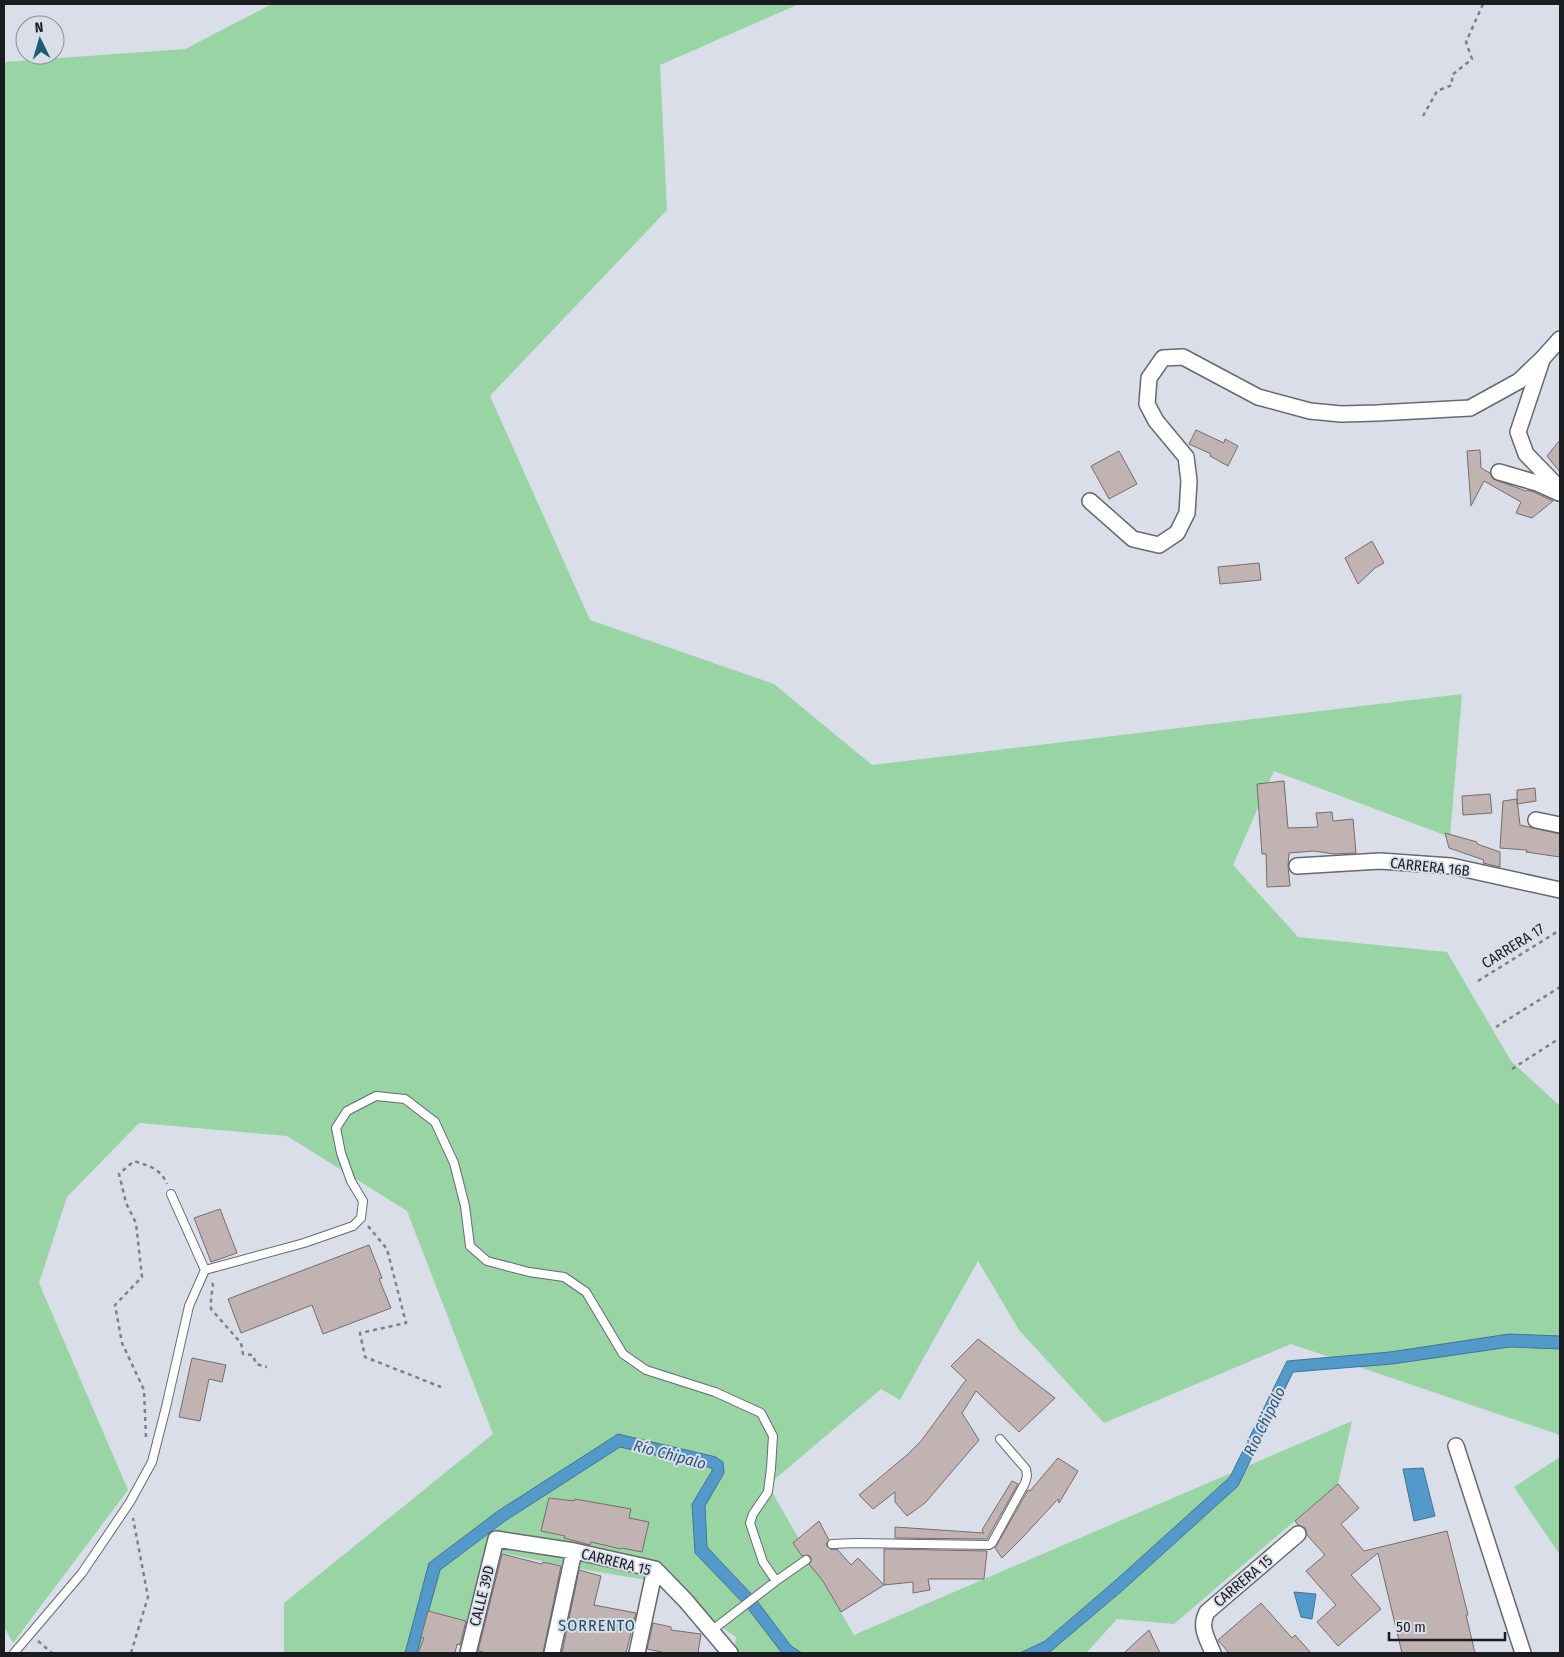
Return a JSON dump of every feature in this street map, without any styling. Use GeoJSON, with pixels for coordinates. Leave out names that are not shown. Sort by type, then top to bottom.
{"type":"FeatureCollection","features":[{"type":"Feature","properties":{"kind":"street"},"geometry":{"type":"LineString","coordinates":[[1090,501],[1133,539],[1159,545],[1177,533],[1187,513],[1189,481],[1186,457],[1156,422],[1147,404],[1149,378],[1163,358],[1183,357],[1258,397],[1310,411],[1341,414],[1470,408],[1519,381],[1560,339]]}},
{"type":"Feature","properties":{"kind":"street"},"geometry":{"type":"LineString","coordinates":[[1542,359],[1518,432],[1526,454],[1560,489]]}},
{"type":"Feature","properties":{"kind":"street"},"geometry":{"type":"LineString","coordinates":[[1499,472],[1537,483],[1560,494]]}},
{"type":"Feature","properties":{"kind":"street"},"geometry":{"type":"LineString","coordinates":[[1536,820],[1560,825]]}},
{"type":"Feature","properties":{"kind":"street","name":"CARRERA 16B"},"geometry":{"type":"LineString","coordinates":[[1297,866],[1380,861],[1451,866],[1559,887]]}},
{"type":"Feature","properties":{"kind":"street"},"geometry":{"type":"LineString","coordinates":[[1456,1446],[1523,1653]]}},
{"type":"Feature","properties":{"kind":"street","name":"CARRERA 15"},"geometry":{"type":"LineString","coordinates":[[1213,1653],[1205,1635],[1202,1621],[1207,1612],[1298,1534]]}},
{"type":"Feature","properties":{"kind":"street","name":"CARRERA 15"},"geometry":{"type":"LineString","coordinates":[[496,1539],[574,1551],[655,1570],[686,1601],[730,1653]]}},
{"type":"Feature","properties":{"kind":"street","name":"CALLE 39D"},"geometry":{"type":"LineString","coordinates":[[468,1653],[496,1539]]}},
{"type":"Feature","properties":{"kind":"street"},"geometry":{"type":"LineString","coordinates":[[552,1653],[574,1551]]}},
{"type":"Feature","properties":{"kind":"street"},"geometry":{"type":"LineString","coordinates":[[637,1653],[655,1570]]}},
{"type":"Feature","properties":{"kind":"lane"},"geometry":{"type":"LineString","coordinates":[[205,1270],[304,1244],[353,1226],[361,1218],[362,1201],[351,1181],[341,1153],[336,1128],[347,1111],[376,1096],[405,1099],[435,1122],[454,1163],[465,1206],[470,1246],[487,1261],[529,1272],[564,1276],[586,1292],[623,1354],[646,1370],[716,1392],[760,1413],[773,1436],[768,1492],[753,1514],[750,1523],[764,1562],[776,1581]]}},
{"type":"Feature","properties":{"kind":"lane"},"geometry":{"type":"LineString","coordinates":[[14,1653],[82,1573],[130,1502],[152,1462],[189,1306],[205,1270],[171,1194]]}},
{"type":"Feature","properties":{"kind":"lane"},"geometry":{"type":"LineString","coordinates":[[832,1544],[990,1545],[1028,1476],[1026,1469],[1000,1439]]}},
{"type":"Feature","properties":{"kind":"lane"},"geometry":{"type":"LineString","coordinates":[[711,1631],[763,1590],[806,1560]]}},
{"type":"Feature","properties":{"kind":"path"},"geometry":{"type":"LineString","coordinates":[[1423,116],[1436,91],[1452,85],[1452,75],[1472,59],[1466,42],[1484,4]]}},
{"type":"Feature","properties":{"kind":"path","name":"CARRERA 17"},"geometry":{"type":"LineString","coordinates":[[1478,981],[1560,930]]}},
{"type":"Feature","properties":{"kind":"path"},"geometry":{"type":"LineString","coordinates":[[1496,1027],[1560,988]]}},
{"type":"Feature","properties":{"kind":"path"},"geometry":{"type":"LineString","coordinates":[[1512,1069],[1560,1038]]}},
{"type":"Feature","properties":{"kind":"path"},"geometry":{"type":"LineString","coordinates":[[152,1462],[146,1443],[144,1390],[122,1343],[115,1305],[142,1277],[136,1223],[126,1203],[119,1174],[134,1161],[155,1168],[164,1177],[171,1194]]}},
{"type":"Feature","properties":{"kind":"path"},"geometry":{"type":"LineString","coordinates":[[361,1218],[387,1249],[406,1323],[360,1333],[365,1357],[441,1387]]}},
{"type":"Feature","properties":{"kind":"path"},"geometry":{"type":"LineString","coordinates":[[205,1270],[213,1286],[211,1309],[241,1343],[243,1354],[253,1355],[256,1364],[267,1367]]}},
{"type":"Feature","properties":{"kind":"path"},"geometry":{"type":"LineString","coordinates":[[130,1502],[148,1597],[131,1653]]}},
{"type":"Feature","properties":{"kind":"path"},"geometry":{"type":"LineString","coordinates":[[30,1636],[52,1653]]}},
{"type":"Feature","properties":{"kind":"green space"},"geometry":{"type":"Polygon","coordinates":[[[272,4],[799,4],[660,65],[667,210],[490,396],[590,620],[774,684],[872,765],[1462,694],[1450,837],[1274,771],[1233,865],[1298,937],[1447,952],[1511,1061],[1560,1106],[1560,1435],[1291,1344],[1104,1423],[1019,1330],[978,1261],[900,1400],[881,1389],[768,1485],[854,1635],[1352,1421],[1338,1484],[1174,1624],[1117,1619],[1086,1653],[734,1653],[736,1637],[652,1581],[502,1553],[467,1621],[428,1611],[421,1653],[284,1653],[284,1603],[493,1434],[407,1211],[287,1136],[139,1123],[67,1197],[39,1283],[128,1490],[13,1643],[4,1627],[4,62],[15,61],[15,65],[65,65],[65,58],[185,49],[272,4]]]}},
{"type":"Feature","properties":{"kind":"green space"},"geometry":{"type":"Polygon","coordinates":[[[1560,1457],[1560,1555],[1514,1487],[1560,1457]]]}},
{"type":"Feature","properties":{"kind":"water","name":"Río Chipalo"},"geometry":{"type":"Polygon","coordinates":[[[1509,1334],[1560,1336],[1560,1349],[1510,1347],[1392,1364],[1293,1372],[1238,1486],[1123,1590],[1051,1651],[1047,1653],[1020,1653],[1045,1641],[1230,1477],[1287,1361],[1390,1352],[1509,1334]]]}},
{"type":"Feature","properties":{"kind":"water","name":"Río Chipalo"},"geometry":{"type":"Polygon","coordinates":[[[618,1434],[716,1457],[723,1462],[724,1473],[705,1506],[707,1547],[754,1597],[791,1646],[802,1653],[782,1653],[746,1606],[695,1553],[692,1504],[712,1468],[620,1447],[505,1521],[440,1570],[417,1653],[405,1653],[429,1563],[498,1511],[618,1434]]]}},
{"type":"Feature","properties":{"kind":"water"},"geometry":{"type":"Polygon","coordinates":[[[1423,1468],[1435,1516],[1414,1521],[1403,1469],[1423,1468]]]}},
{"type":"Feature","properties":{"kind":"water"},"geometry":{"type":"Polygon","coordinates":[[[1294,1592],[1316,1594],[1312,1619],[1301,1617],[1294,1592]]]}},
{"type":"Feature","properties":{"kind":"building"},"geometry":{"type":"Polygon","coordinates":[[[1196,430],[1224,443],[1225,439],[1238,446],[1228,466],[1210,456],[1211,454],[1189,444],[1196,430]]]}},
{"type":"Feature","properties":{"kind":"building"},"geometry":{"type":"Polygon","coordinates":[[[1560,440],[1560,472],[1547,456],[1560,440]]]}},
{"type":"Feature","properties":{"kind":"building"},"geometry":{"type":"Polygon","coordinates":[[[1480,450],[1481,468],[1490,473],[1493,479],[1534,492],[1553,501],[1532,518],[1516,513],[1521,502],[1484,481],[1471,506],[1467,451],[1480,450]]]}},
{"type":"Feature","properties":{"kind":"building"},"geometry":{"type":"Polygon","coordinates":[[[1119,451],[1137,484],[1109,499],[1091,466],[1119,451]]]}},
{"type":"Feature","properties":{"kind":"building"},"geometry":{"type":"Polygon","coordinates":[[[1372,541],[1384,563],[1375,568],[1358,584],[1345,558],[1372,541]]]}},
{"type":"Feature","properties":{"kind":"building"},"geometry":{"type":"Polygon","coordinates":[[[1259,563],[1261,580],[1220,584],[1218,567],[1259,563]]]}},
{"type":"Feature","properties":{"kind":"building"},"geometry":{"type":"Polygon","coordinates":[[[1284,781],[1288,828],[1318,827],[1316,813],[1332,812],[1333,821],[1353,819],[1356,853],[1334,854],[1314,851],[1289,853],[1290,886],[1267,887],[1266,854],[1262,854],[1257,784],[1284,781]]]}},
{"type":"Feature","properties":{"kind":"building"},"geometry":{"type":"Polygon","coordinates":[[[1535,788],[1536,801],[1517,804],[1517,790],[1535,788]]]}},
{"type":"Feature","properties":{"kind":"building"},"geometry":{"type":"Polygon","coordinates":[[[1490,794],[1492,813],[1463,815],[1462,796],[1490,794]]]}},
{"type":"Feature","properties":{"kind":"building"},"geometry":{"type":"Polygon","coordinates":[[[1517,799],[1520,825],[1560,834],[1560,857],[1526,852],[1527,850],[1500,848],[1503,801],[1517,799]]]}},
{"type":"Feature","properties":{"kind":"building"},"geometry":{"type":"Polygon","coordinates":[[[1445,833],[1477,842],[1477,844],[1500,852],[1500,867],[1483,863],[1484,860],[1449,848],[1445,833]]]}},
{"type":"Feature","properties":{"kind":"building"},"geometry":{"type":"Polygon","coordinates":[[[220,1209],[237,1253],[211,1262],[194,1218],[220,1209]]]}},
{"type":"Feature","properties":{"kind":"building"},"geometry":{"type":"Polygon","coordinates":[[[369,1245],[382,1278],[379,1279],[391,1308],[323,1334],[312,1305],[241,1333],[228,1299],[369,1245]]]}},
{"type":"Feature","properties":{"kind":"building"},"geometry":{"type":"Polygon","coordinates":[[[978,1339],[1055,1398],[1019,1432],[976,1391],[962,1413],[979,1440],[925,1503],[907,1516],[895,1502],[895,1492],[873,1509],[859,1495],[921,1441],[966,1380],[951,1366],[978,1339]]]}},
{"type":"Feature","properties":{"kind":"building"},"geometry":{"type":"Polygon","coordinates":[[[192,1358],[226,1365],[222,1382],[209,1379],[200,1421],[179,1417],[192,1358]]]}},
{"type":"Feature","properties":{"kind":"building"},"geometry":{"type":"Polygon","coordinates":[[[1058,1458],[1078,1471],[1059,1503],[1058,1499],[1002,1558],[995,1548],[1028,1490],[1030,1491],[1058,1458]]]}},
{"type":"Feature","properties":{"kind":"building"},"geometry":{"type":"Polygon","coordinates":[[[1012,1481],[1018,1484],[987,1539],[895,1538],[895,1527],[984,1533],[982,1530],[1012,1481]]]}},
{"type":"Feature","properties":{"kind":"building"},"geometry":{"type":"Polygon","coordinates":[[[1338,1484],[1359,1508],[1341,1524],[1364,1551],[1447,1531],[1468,1615],[1466,1615],[1475,1653],[1402,1653],[1378,1553],[1351,1575],[1381,1609],[1338,1646],[1317,1622],[1336,1605],[1306,1571],[1325,1555],[1307,1535],[1305,1528],[1298,1525],[1295,1521],[1338,1484]]]}},
{"type":"Feature","properties":{"kind":"building"},"geometry":{"type":"Polygon","coordinates":[[[549,1498],[574,1501],[575,1499],[631,1509],[629,1518],[649,1522],[642,1552],[591,1542],[590,1545],[564,1538],[565,1536],[541,1531],[549,1498]]]}},
{"type":"Feature","properties":{"kind":"building"},"geometry":{"type":"Polygon","coordinates":[[[819,1521],[829,1540],[826,1544],[828,1547],[832,1550],[837,1549],[851,1565],[858,1558],[884,1585],[841,1612],[823,1581],[809,1564],[811,1557],[808,1555],[802,1556],[793,1543],[819,1521]]]}},
{"type":"Feature","properties":{"kind":"building"},"geometry":{"type":"Polygon","coordinates":[[[884,1549],[987,1551],[984,1579],[928,1579],[930,1590],[913,1593],[913,1582],[884,1585],[884,1549]]]}},
{"type":"Feature","properties":{"kind":"building"},"geometry":{"type":"Polygon","coordinates":[[[502,1554],[542,1564],[543,1562],[561,1566],[543,1653],[487,1653],[478,1651],[502,1554]]]}},
{"type":"Feature","properties":{"kind":"building"},"geometry":{"type":"Polygon","coordinates":[[[579,1570],[601,1576],[594,1605],[636,1613],[626,1653],[562,1653],[579,1570]]]}},
{"type":"Feature","properties":{"kind":"building"},"geometry":{"type":"Polygon","coordinates":[[[1261,1603],[1292,1638],[1295,1635],[1311,1653],[1229,1653],[1218,1640],[1261,1603]]]}},
{"type":"Feature","properties":{"kind":"building"},"geometry":{"type":"Polygon","coordinates":[[[428,1611],[466,1621],[460,1645],[457,1644],[455,1653],[418,1653],[424,1638],[421,1637],[428,1611]]]}},
{"type":"Feature","properties":{"kind":"building"},"geometry":{"type":"Polygon","coordinates":[[[653,1623],[671,1627],[671,1630],[701,1634],[698,1653],[666,1653],[647,1649],[653,1623]]]}},
{"type":"Feature","properties":{"kind":"building"},"geometry":{"type":"Polygon","coordinates":[[[1149,1630],[1160,1653],[1124,1653],[1149,1630]]]}},
{"type":"Feature","properties":{"kind":"district","name":"SORRENTO"},"geometry":{"type":"Point","coordinates":[597,1625]}}]}
